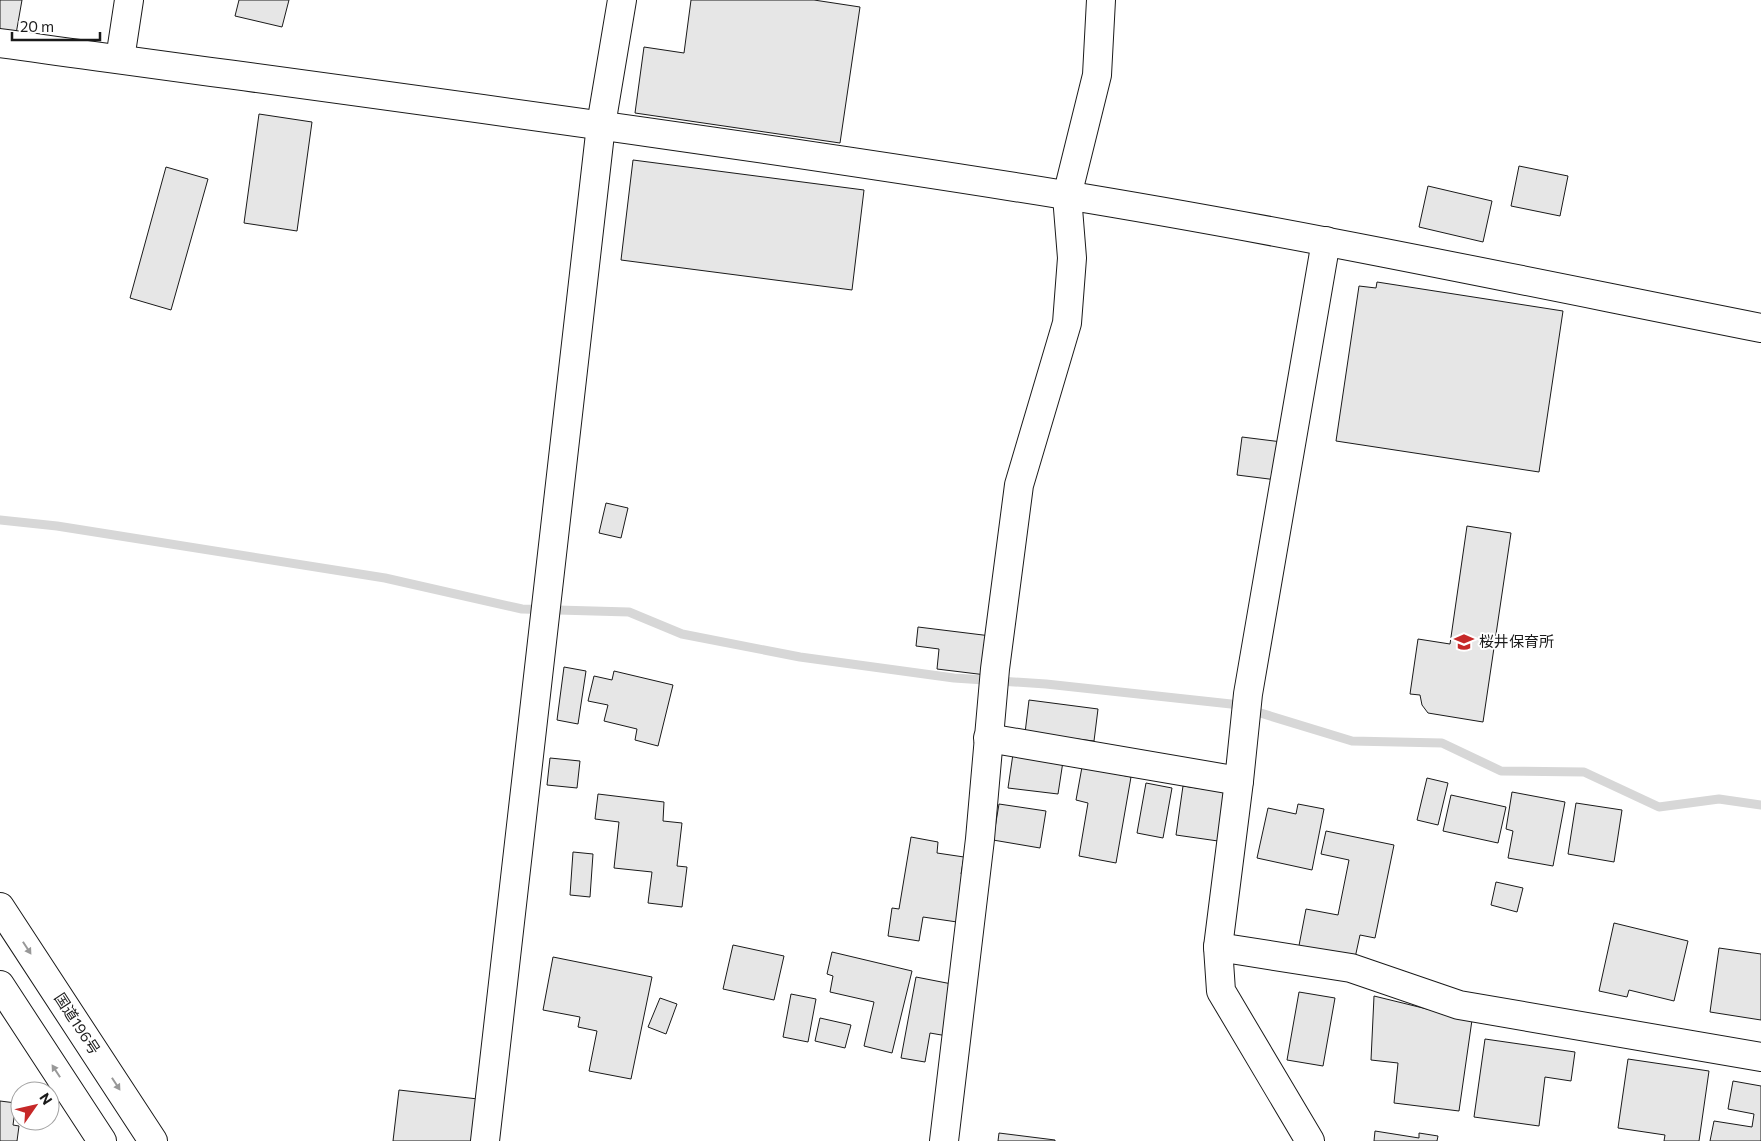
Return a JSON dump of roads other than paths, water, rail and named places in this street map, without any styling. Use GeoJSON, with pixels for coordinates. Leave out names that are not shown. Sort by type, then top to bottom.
{"type":"FeatureCollection","features":[{"type":"Feature","properties":{"kind":"main road"},"geometry":{"type":"LineString","coordinates":[[120,59],[129,0]]}},
{"type":"Feature","properties":{"kind":"main road"},"geometry":{"type":"LineString","coordinates":[[485,1141],[601,125],[622,0]]}},
{"type":"Feature","properties":{"kind":"main road"},"geometry":{"type":"LineString","coordinates":[[944,1141],[980,839],[995,669],[1019,485],[1067,323],[1072,258],[1067,196],[1097,74],[1101,0]]}},
{"type":"Feature","properties":{"kind":"main road"},"geometry":{"type":"LineString","coordinates":[[0,43],[601,125],[1067,196],[1326,241],[1761,328]]}},
{"type":"Feature","properties":{"kind":"main road"},"geometry":{"type":"LineString","coordinates":[[1310,1141],[1221,992],[1218,947],[1248,694],[1326,241]]}},
{"type":"Feature","properties":{"kind":"main road"},"geometry":{"type":"LineString","coordinates":[[988,738],[1239,781]]}},
{"type":"Feature","properties":{"kind":"main road","name":"国道196号"},"geometry":{"type":"LineString","coordinates":[[0,907],[153,1141]]}},
{"type":"Feature","properties":{"kind":"main road"},"geometry":{"type":"LineString","coordinates":[[1218,947],[1351,968],[1459,1005],[1761,1057]]}},
{"type":"Feature","properties":{"kind":"main road"},"geometry":{"type":"LineString","coordinates":[[0,985],[102,1141]]}},
{"type":"Feature","properties":{"kind":"waterway"},"geometry":{"type":"LineString","coordinates":[[0,520],[57,526],[385,578],[522,609],[629,612],[682,634],[800,657],[954,678],[1046,684],[1231,704],[1352,741],[1442,743],[1501,771],[1584,772],[1659,807],[1719,799],[1761,805]]}},
{"type":"Feature","properties":{"kind":"place","name":"桜井保育所"},"geometry":{"type":"Point","coordinates":[1464,642]}}]}
